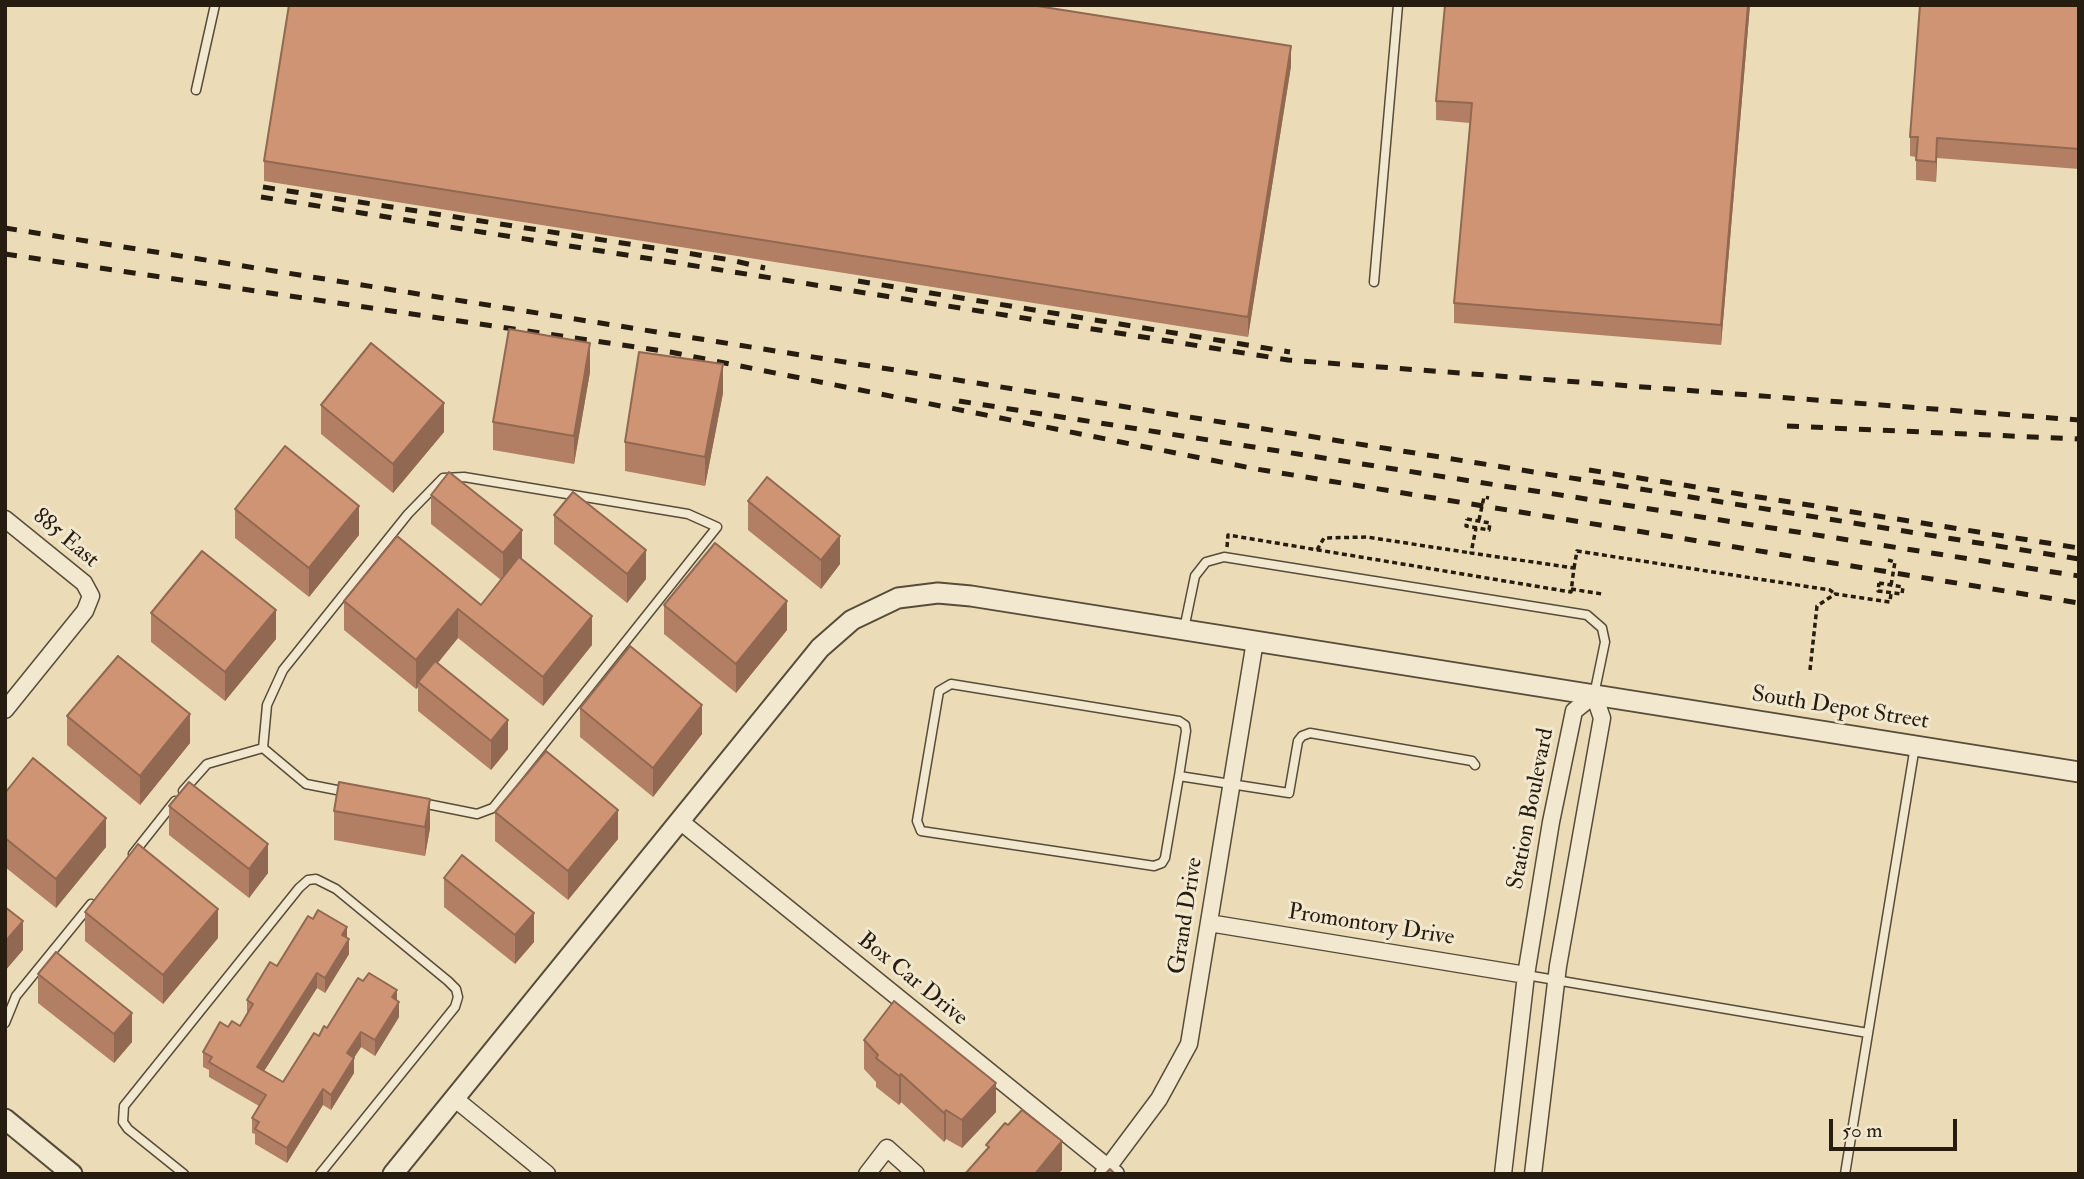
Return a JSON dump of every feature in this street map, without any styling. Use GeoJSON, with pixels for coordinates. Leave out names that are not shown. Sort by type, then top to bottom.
{"type":"FeatureCollection","features":[{"type":"Feature","properties":{"kind":"street","name":"885 East"},"geometry":{"type":"LineString","coordinates":[[5,710],[85,611],[92,596],[84,583],[6,521]]}},
{"type":"Feature","properties":{"kind":"street","name":"South Depot Street"},"geometry":{"type":"LineString","coordinates":[[393,1174],[820,648],[852,620],[880,605],[918,594],[955,594],[2079,772]]}},
{"type":"Feature","properties":{"kind":"street","name":"Grand Drive"},"geometry":{"type":"LineString","coordinates":[[1109,1172],[1159,1099],[1189,1044],[1255,641]]}},
{"type":"Feature","properties":{"kind":"street","name":"Station Boulevard"},"geometry":{"type":"LineString","coordinates":[[1503,1174],[1526,975],[1549,835],[1574,711],[1594,695]]}},
{"type":"Feature","properties":{"kind":"street"},"geometry":{"type":"LineString","coordinates":[[1532,1174],[1557,979],[1602,718],[1594,695]]}},
{"type":"Feature","properties":{"kind":"street","name":"Box Car Drive"},"geometry":{"type":"LineString","coordinates":[[680,821],[1109,1172]]}},
{"type":"Feature","properties":{"kind":"street","name":"Promontory Drive"},"geometry":{"type":"LineString","coordinates":[[1209,923],[1526,975]]}},
{"type":"Feature","properties":{"kind":"street"},"geometry":{"type":"LineString","coordinates":[[454,1098],[547,1174]]}},
{"type":"Feature","properties":{"kind":"street"},"geometry":{"type":"LineString","coordinates":[[5,1119],[72,1174]]}},
{"type":"Feature","properties":{"kind":"street"},"geometry":{"type":"LineString","coordinates":[[867,1174],[887,1148],[916,1174]]}},
{"type":"Feature","properties":{"kind":"lane"},"geometry":{"type":"LineString","coordinates":[[196,90],[215,5]]}},
{"type":"Feature","properties":{"kind":"lane"},"geometry":{"type":"LineString","coordinates":[[1374,282],[1398,5]]}},
{"type":"Feature","properties":{"kind":"lane"},"geometry":{"type":"LineString","coordinates":[[263,748],[267,705],[284,670],[408,513],[443,478],[464,477],[688,514],[717,527],[494,808],[477,814],[409,800]]}},
{"type":"Feature","properties":{"kind":"lane"},"geometry":{"type":"LineString","coordinates":[[1184,630],[1198,570],[1212,560],[1228,558],[1587,615],[1602,628],[1605,642],[1594,695]]}},
{"type":"Feature","properties":{"kind":"lane"},"geometry":{"type":"LineString","coordinates":[[951,684],[1179,721],[1185,725],[1186,731],[1179,776],[1165,858],[1162,863],[1154,866],[922,831],[917,821],[939,691],[951,684]]}},
{"type":"Feature","properties":{"kind":"lane"},"geometry":{"type":"LineString","coordinates":[[1179,776],[1289,793],[1298,741],[1310,733],[1472,761],[1475,765]]}},
{"type":"Feature","properties":{"kind":"lane"},"geometry":{"type":"LineString","coordinates":[[1845,1174],[1915,746]]}},
{"type":"Feature","properties":{"kind":"lane"},"geometry":{"type":"LineString","coordinates":[[263,748],[306,785],[355,793]]}},
{"type":"Feature","properties":{"kind":"lane"},"geometry":{"type":"LineString","coordinates":[[124,864],[197,773],[223,758],[263,748]]}},
{"type":"Feature","properties":{"kind":"lane"},"geometry":{"type":"LineString","coordinates":[[184,1174],[128,1129],[122,1122],[124,1106],[299,888],[308,880],[316,878],[335,889],[448,981],[456,989],[458,997],[455,1007],[320,1174]]}},
{"type":"Feature","properties":{"kind":"lane"},"geometry":{"type":"LineString","coordinates":[[5,1023],[16,996],[99,896]]}},
{"type":"Feature","properties":{"kind":"lane"},"geometry":{"type":"LineString","coordinates":[[1526,975],[1868,1034]]}},
{"type":"Feature","properties":{"kind":"path"},"geometry":{"type":"LineString","coordinates":[[1479,521],[1484,496],[1489,498]]}},
{"type":"Feature","properties":{"kind":"path"},"geometry":{"type":"LineString","coordinates":[[1467,519],[1479,521],[1490,523],[1489,530],[1466,526],[1467,519]]}},
{"type":"Feature","properties":{"kind":"path"},"geometry":{"type":"LineString","coordinates":[[1471,553],[1476,528]]}},
{"type":"Feature","properties":{"kind":"path"},"geometry":{"type":"LineString","coordinates":[[1228,558],[1228,535],[1571,592],[1577,551],[1830,590],[1835,594],[1890,602],[1891,593]]}},
{"type":"Feature","properties":{"kind":"path"},"geometry":{"type":"LineString","coordinates":[[1317,550],[1324,538],[1367,537],[1574,568]]}},
{"type":"Feature","properties":{"kind":"path"},"geometry":{"type":"LineString","coordinates":[[1888,560],[1895,562],[1891,585]]}},
{"type":"Feature","properties":{"kind":"path"},"geometry":{"type":"LineString","coordinates":[[1879,583],[1903,587],[1902,594],[1891,593],[1878,591],[1879,583]]}},
{"type":"Feature","properties":{"kind":"path"},"geometry":{"type":"LineString","coordinates":[[1571,589],[1602,594]]}},
{"type":"Feature","properties":{"kind":"path"},"geometry":{"type":"LineString","coordinates":[[1810,670],[1818,606],[1835,594]]}},
{"type":"Feature","properties":{"kind":"building"},"geometry":{"type":"Polygon","coordinates":[[[289,5],[1031,5],[1291,46],[1248,317],[264,161],[289,5]]]}},
{"type":"Feature","properties":{"kind":"building"},"geometry":{"type":"Polygon","coordinates":[[[1445,5],[1748,5],[1721,325],[1454,303],[1472,103],[1436,101],[1445,5]]]}},
{"type":"Feature","properties":{"kind":"building"},"geometry":{"type":"Polygon","coordinates":[[[1920,5],[2079,5],[2079,149],[1937,138],[1936,162],[1916,160],[1918,137],[1910,137],[1920,5]]]}},
{"type":"Feature","properties":{"kind":"building"},"geometry":{"type":"Polygon","coordinates":[[[509,329],[590,343],[574,436],[493,422],[509,329]]]}},
{"type":"Feature","properties":{"kind":"building"},"geometry":{"type":"Polygon","coordinates":[[[371,343],[444,403],[393,464],[321,405],[371,343]]]}},
{"type":"Feature","properties":{"kind":"building"},"geometry":{"type":"Polygon","coordinates":[[[639,352],[723,364],[705,457],[625,442],[639,352]]]}},
{"type":"Feature","properties":{"kind":"building"},"geometry":{"type":"Polygon","coordinates":[[[285,446],[359,506],[309,568],[235,509],[285,446]]]}},
{"type":"Feature","properties":{"kind":"building"},"geometry":{"type":"Polygon","coordinates":[[[449,472],[522,530],[503,553],[431,495],[449,472]]]}},
{"type":"Feature","properties":{"kind":"building"},"geometry":{"type":"Polygon","coordinates":[[[767,477],[840,536],[821,560],[748,501],[767,477]]]}},
{"type":"Feature","properties":{"kind":"building"},"geometry":{"type":"Polygon","coordinates":[[[573,492],[646,550],[627,574],[554,515],[573,492]]]}},
{"type":"Feature","properties":{"kind":"building"},"geometry":{"type":"Polygon","coordinates":[[[397,536],[481,605],[519,557],[592,616],[543,677],[458,609],[416,660],[344,601],[397,536]]]}},
{"type":"Feature","properties":{"kind":"building"},"geometry":{"type":"Polygon","coordinates":[[[715,543],[787,601],[736,664],[664,605],[715,543]]]}},
{"type":"Feature","properties":{"kind":"building"},"geometry":{"type":"Polygon","coordinates":[[[202,551],[276,610],[225,672],[151,613],[202,551]]]}},
{"type":"Feature","properties":{"kind":"building"},"geometry":{"type":"Polygon","coordinates":[[[630,646],[702,705],[653,768],[580,708],[630,646]]]}},
{"type":"Feature","properties":{"kind":"building"},"geometry":{"type":"Polygon","coordinates":[[[118,656],[190,714],[140,776],[67,716],[118,656]]]}},
{"type":"Feature","properties":{"kind":"building"},"geometry":{"type":"Polygon","coordinates":[[[435,661],[508,720],[491,741],[418,682],[435,661]]]}},
{"type":"Feature","properties":{"kind":"building"},"geometry":{"type":"Polygon","coordinates":[[[546,751],[618,810],[568,871],[495,812],[546,751]]]}},
{"type":"Feature","properties":{"kind":"building"},"geometry":{"type":"Polygon","coordinates":[[[33,758],[106,818],[56,879],[5,838],[5,793],[33,758]]]}},
{"type":"Feature","properties":{"kind":"building"},"geometry":{"type":"Polygon","coordinates":[[[189,782],[268,844],[249,869],[169,806],[189,782]]]}},
{"type":"Feature","properties":{"kind":"building"},"geometry":{"type":"Polygon","coordinates":[[[339,782],[430,799],[425,827],[334,811],[339,782]]]}},
{"type":"Feature","properties":{"kind":"building"},"geometry":{"type":"Polygon","coordinates":[[[138,844],[218,909],[163,975],[85,912],[138,844]]]}},
{"type":"Feature","properties":{"kind":"building"},"geometry":{"type":"Polygon","coordinates":[[[462,855],[534,913],[515,935],[444,878],[462,855]]]}},
{"type":"Feature","properties":{"kind":"building"},"geometry":{"type":"Polygon","coordinates":[[[5,907],[23,921],[5,942],[5,907]]]}},
{"type":"Feature","properties":{"kind":"building"},"geometry":{"type":"Polygon","coordinates":[[[318,910],[347,927],[342,935],[349,939],[325,978],[317,973],[257,1067],[283,1082],[314,1033],[319,1036],[324,1026],[327,1028],[358,978],[363,981],[369,973],[397,990],[392,997],[399,1002],[375,1040],[361,1032],[347,1053],[354,1058],[331,1095],[323,1089],[287,1148],[255,1129],[259,1122],[252,1118],[266,1095],[209,1062],[212,1057],[203,1052],[220,1022],[228,1027],[232,1021],[240,1026],[253,1004],[247,1000],[270,962],[277,966],[308,916],[313,919],[318,910]]]}},
{"type":"Feature","properties":{"kind":"building"},"geometry":{"type":"Polygon","coordinates":[[[56,952],[132,1013],[114,1034],[38,974],[56,952]]]}},
{"type":"Feature","properties":{"kind":"building"},"geometry":{"type":"Polygon","coordinates":[[[894,1001],[996,1083],[962,1120],[946,1110],[944,1113],[901,1074],[899,1076],[876,1058],[878,1055],[864,1040],[894,1001]]]}},
{"type":"Feature","properties":{"kind":"building"},"geometry":{"type":"Polygon","coordinates":[[[1022,1110],[1062,1141],[1035,1174],[965,1174],[989,1147],[986,1145],[1005,1123],[1008,1125],[1022,1110]]]}},
{"type":"Feature","properties":{"kind":"railway"},"geometry":{"type":"LineString","coordinates":[[263,187],[731,260],[765,268]]}},
{"type":"Feature","properties":{"kind":"railway"},"geometry":{"type":"LineString","coordinates":[[261,197],[1288,360],[2079,420]]}},
{"type":"Feature","properties":{"kind":"railway"},"geometry":{"type":"LineString","coordinates":[[5,228],[2079,559]]}},
{"type":"Feature","properties":{"kind":"railway"},"geometry":{"type":"LineString","coordinates":[[5,254],[670,352],[1256,469],[2079,603]]}},
{"type":"Feature","properties":{"kind":"railway"},"geometry":{"type":"LineString","coordinates":[[858,281],[1290,352]]}},
{"type":"Feature","properties":{"kind":"railway"},"geometry":{"type":"LineString","coordinates":[[959,401],[2079,576]]}},
{"type":"Feature","properties":{"kind":"railway"},"geometry":{"type":"LineString","coordinates":[[1787,426],[2079,439]]}},
{"type":"Feature","properties":{"kind":"railway"},"geometry":{"type":"LineString","coordinates":[[1589,470],[2079,548]]}}]}
